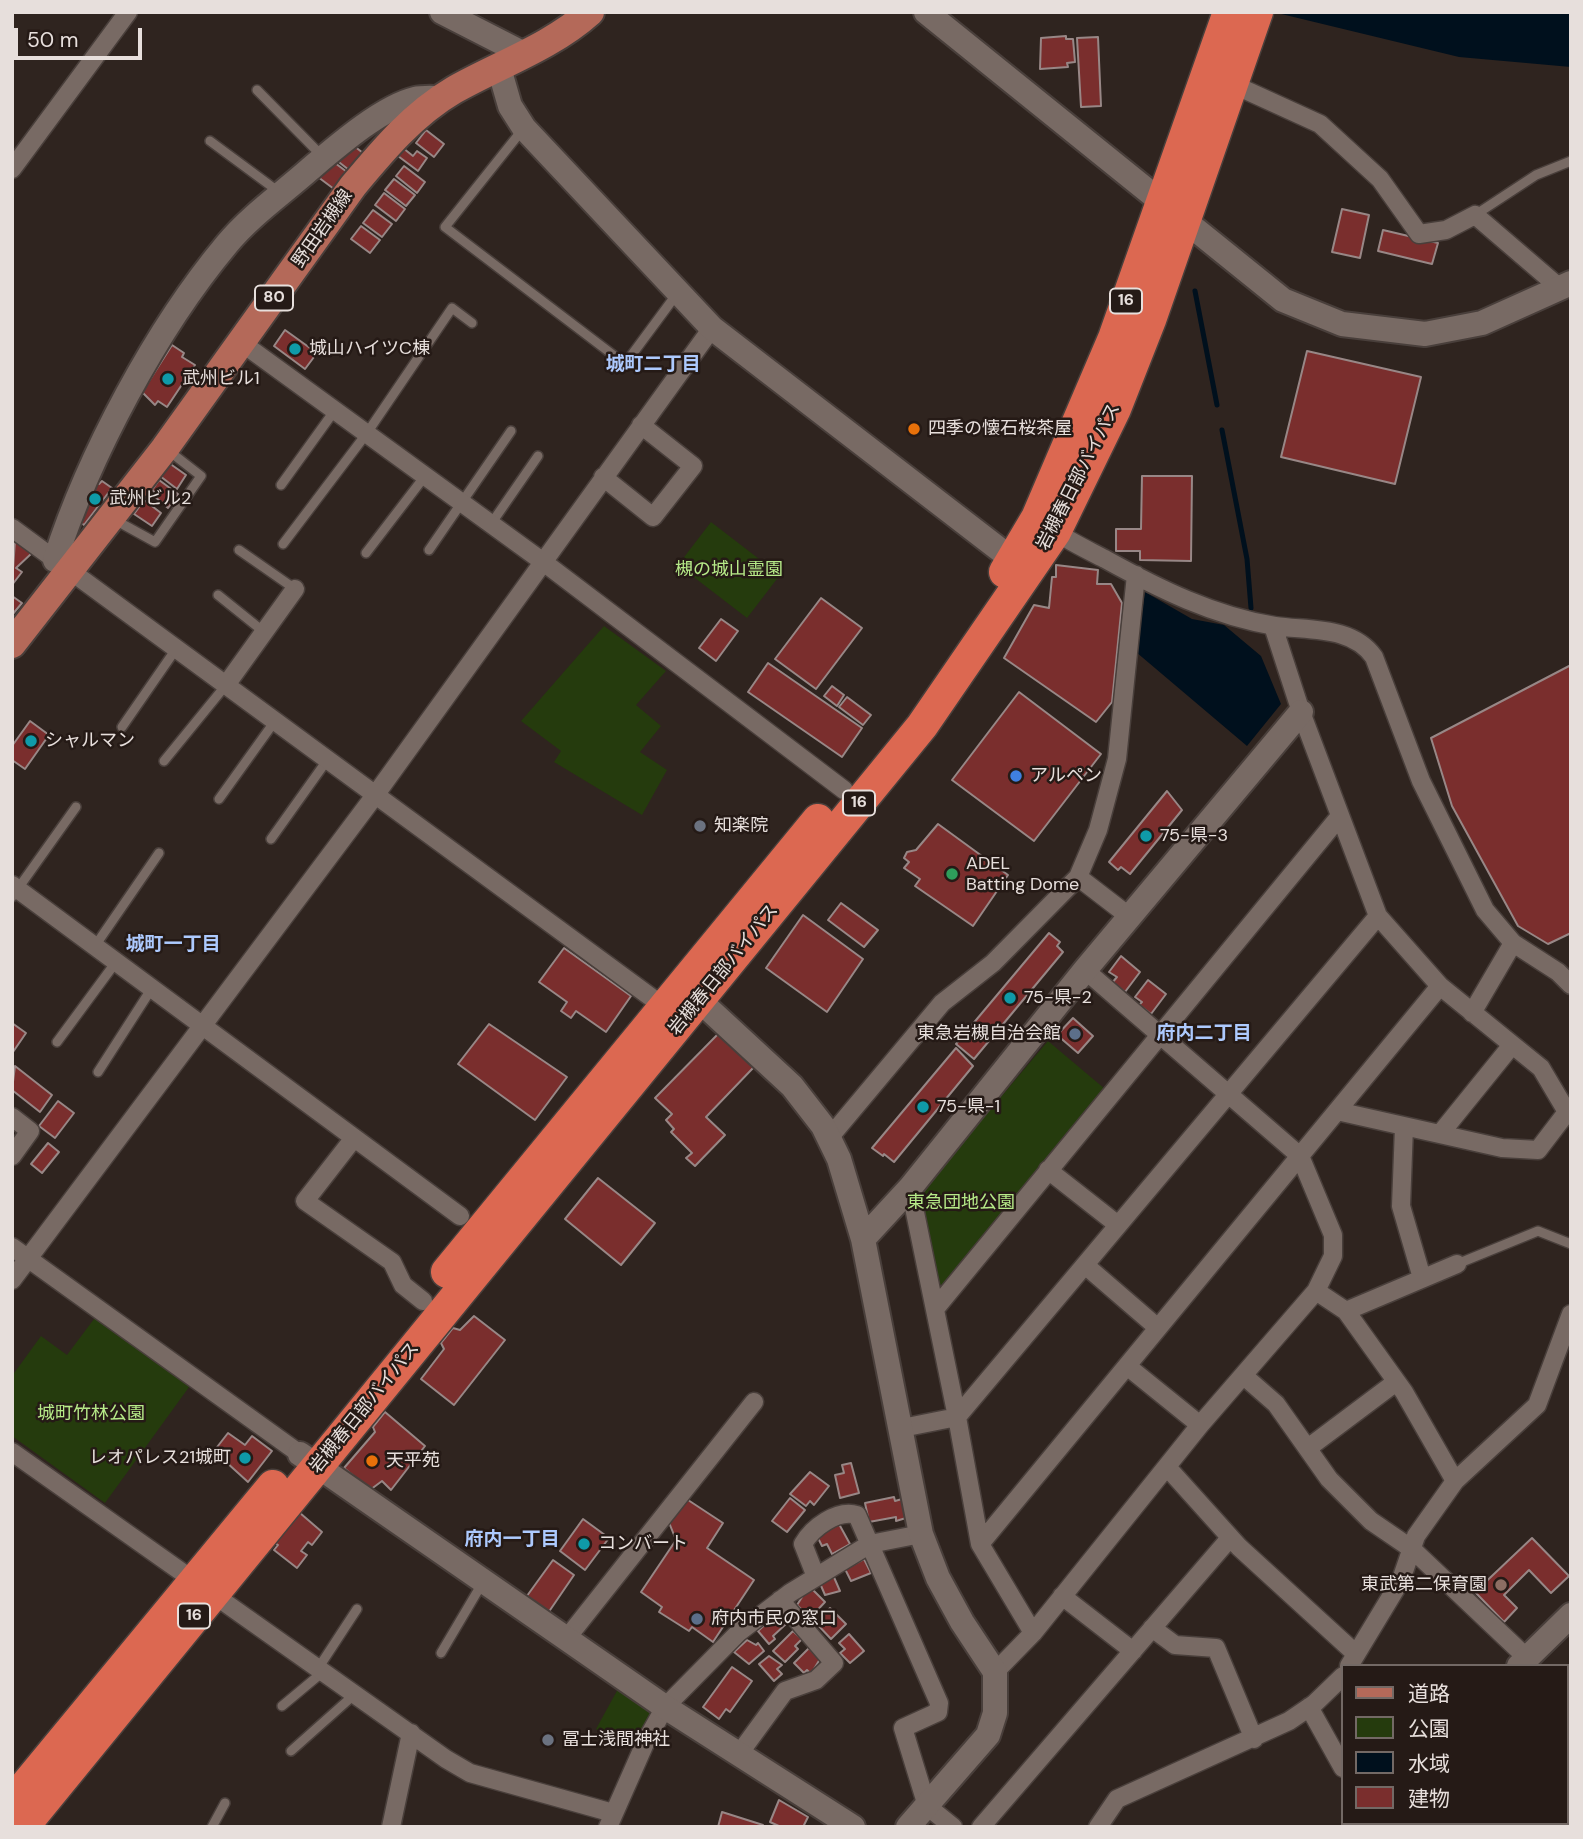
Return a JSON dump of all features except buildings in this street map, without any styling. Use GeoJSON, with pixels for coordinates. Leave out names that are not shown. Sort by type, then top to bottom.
{"type":"FeatureCollection","features":[{"type":"Feature","properties":{"kind":"highway","name":"岩槻春日部バイパス"},"geometry":{"type":"LineString","coordinates":[[1229,12],[1229,64]]}},
{"type":"Feature","properties":{"kind":"highway","name":"岩槻春日部バイパス"},"geometry":{"type":"LineString","coordinates":[[16,1806],[700,1001],[922,726],[1115,409],[1150,320],[1172,209],[1229,64],[1256,12]]}},
{"type":"Feature","properties":{"kind":"highway","name":"岩槻春日部バイパス"},"geometry":{"type":"LineString","coordinates":[[309,1460],[424,1301],[663,1006],[908,712],[1021,566]]}},
{"type":"Feature","properties":{"kind":"main road","name":"野田岩槻線"},"geometry":{"type":"LineString","coordinates":[[12,644],[62,566],[111,518],[242,343],[361,177],[410,123],[442,98],[524,54],[590,12]]}},
{"type":"Feature","properties":{"kind":"main road"},"geometry":{"type":"LineString","coordinates":[[1428,1827],[1460,1825]]}},
{"type":"Feature","properties":{"kind":"street"},"geometry":{"type":"LineString","coordinates":[[12,169],[128,12]]}},
{"type":"Feature","properties":{"kind":"street"},"geometry":{"type":"LineString","coordinates":[[442,12],[524,54]]}},
{"type":"Feature","properties":{"kind":"street"},"geometry":{"type":"LineString","coordinates":[[926,12],[1283,300],[1342,324],[1426,334],[1482,323],[1565,286],[1475,215],[1446,230],[1419,234],[1380,179],[1320,124],[1229,64]]}},
{"type":"Feature","properties":{"kind":"street"},"geometry":{"type":"LineString","coordinates":[[499,68],[510,106],[524,128],[712,328],[1021,566]]}},
{"type":"Feature","properties":{"kind":"street"},"geometry":{"type":"LineString","coordinates":[[62,566],[70,511],[107,434],[179,306],[228,242],[323,158],[368,123],[415,99],[442,98]]}},
{"type":"Feature","properties":{"kind":"street"},"geometry":{"type":"LineString","coordinates":[[12,1280],[376,794],[712,328]]}},
{"type":"Feature","properties":{"kind":"street"},"geometry":{"type":"LineString","coordinates":[[242,343],[542,561],[844,790]]}},
{"type":"Feature","properties":{"kind":"street"},"geometry":{"type":"LineString","coordinates":[[603,477],[653,517],[693,466],[641,425]]}},
{"type":"Feature","properties":{"kind":"street"},"geometry":{"type":"LineString","coordinates":[[1046,526],[1186,601],[1229,616],[1273,626],[1351,635],[1365,645],[1374,657],[1439,819],[1485,910],[1513,943],[1558,972],[1571,985]]}},
{"type":"Feature","properties":{"kind":"street"},"geometry":{"type":"LineString","coordinates":[[12,528],[663,1006]]}},
{"type":"Feature","properties":{"kind":"street"},"geometry":{"type":"LineString","coordinates":[[829,1138],[942,1003],[993,962],[1078,877],[1098,830],[1117,759],[1136,575]]}},
{"type":"Feature","properties":{"kind":"street"},"geometry":{"type":"LineString","coordinates":[[226,685],[295,589]]}},
{"type":"Feature","properties":{"kind":"street"},"geometry":{"type":"LineString","coordinates":[[1273,626],[1301,712],[1378,916],[1440,986],[1541,1068],[1567,1112],[1538,1150],[1503,1148],[1337,1111]]}},
{"type":"Feature","properties":{"kind":"street"},"geometry":{"type":"LineString","coordinates":[[863,1239],[910,1188],[1085,970],[1301,712]]}},
{"type":"Feature","properties":{"kind":"street"},"geometry":{"type":"LineString","coordinates":[[935,1308],[1340,816]]}},
{"type":"Feature","properties":{"kind":"street"},"geometry":{"type":"LineString","coordinates":[[1078,877],[1130,917]]}},
{"type":"Feature","properties":{"kind":"street"},"geometry":{"type":"LineString","coordinates":[[14,890],[116,961],[460,1216]]}},
{"type":"Feature","properties":{"kind":"street"},"geometry":{"type":"LineString","coordinates":[[902,1428],[957,1417],[1378,916]]}},
{"type":"Feature","properties":{"kind":"street"},"geometry":{"type":"LineString","coordinates":[[1472,1013],[1513,943]]}},
{"type":"Feature","properties":{"kind":"street"},"geometry":{"type":"LineString","coordinates":[[995,1672],[1033,1633],[1200,1425],[1316,1291],[1333,1256],[1333,1235],[1300,1156],[1161,1032],[1085,970]]}},
{"type":"Feature","properties":{"kind":"street"},"geometry":{"type":"LineString","coordinates":[[980,1544],[1440,986]]}},
{"type":"Feature","properties":{"kind":"street"},"geometry":{"type":"LineString","coordinates":[[700,1001],[792,1086],[829,1138],[851,1190],[863,1239],[921,1534],[938,1578],[962,1622],[995,1672],[995,1713],[988,1735],[908,1827]]}},
{"type":"Feature","properties":{"kind":"street"},"geometry":{"type":"LineString","coordinates":[[1440,1134],[1511,1045]]}},
{"type":"Feature","properties":{"kind":"street"},"geometry":{"type":"LineString","coordinates":[[12,1117],[30,1131],[12,1156]]}},
{"type":"Feature","properties":{"kind":"street"},"geometry":{"type":"LineString","coordinates":[[1404,1126],[1401,1206],[1422,1278]]}},
{"type":"Feature","properties":{"kind":"street"},"geometry":{"type":"LineString","coordinates":[[354,1138],[305,1201],[392,1262],[403,1285],[424,1301]]}},
{"type":"Feature","properties":{"kind":"street"},"geometry":{"type":"LineString","coordinates":[[1048,1170],[1118,1225]]}},
{"type":"Feature","properties":{"kind":"street"},"geometry":{"type":"LineString","coordinates":[[910,1188],[980,1544],[1033,1633]]}},
{"type":"Feature","properties":{"kind":"street"},"geometry":{"type":"LineString","coordinates":[[12,1247],[309,1460],[665,1707],[853,1827]]}},
{"type":"Feature","properties":{"kind":"street"},"geometry":{"type":"LineString","coordinates":[[1346,1311],[1457,1264]]}},
{"type":"Feature","properties":{"kind":"street"},"geometry":{"type":"LineString","coordinates":[[1085,1265],[1158,1328]]}},
{"type":"Feature","properties":{"kind":"street"},"geometry":{"type":"LineString","coordinates":[[1316,1291],[1346,1311],[1396,1382],[1455,1481]]}},
{"type":"Feature","properties":{"kind":"street"},"geometry":{"type":"LineString","coordinates":[[1167,1467],[1230,1538],[1352,1660],[1401,1580],[1416,1536],[1455,1481],[1537,1405],[1571,1314]]}},
{"type":"Feature","properties":{"kind":"street"},"geometry":{"type":"LineString","coordinates":[[1126,1366],[1200,1425]]}},
{"type":"Feature","properties":{"kind":"street"},"geometry":{"type":"LineString","coordinates":[[1244,1376],[1276,1404],[1329,1479],[1371,1521],[1412,1549],[1523,1661],[1571,1615]]}},
{"type":"Feature","properties":{"kind":"street"},"geometry":{"type":"LineString","coordinates":[[1308,1448],[1396,1382]]}},
{"type":"Feature","properties":{"kind":"street"},"geometry":{"type":"LineString","coordinates":[[567,1638],[754,1402]]}},
{"type":"Feature","properties":{"kind":"street"},"geometry":{"type":"LineString","coordinates":[[12,1452],[470,1773],[611,1820],[665,1707],[739,1632],[780,1600],[870,1544],[921,1534]]}},
{"type":"Feature","properties":{"kind":"street"},"geometry":{"type":"LineString","coordinates":[[816,1577],[803,1544],[811,1529],[849,1512],[857,1515],[893,1603],[939,1703],[938,1712],[904,1728],[927,1806],[953,1827]]}},
{"type":"Feature","properties":{"kind":"street"},"geometry":{"type":"LineString","coordinates":[[981,1827],[1230,1538]]}},
{"type":"Feature","properties":{"kind":"street"},"geometry":{"type":"LineString","coordinates":[[1062,1596],[1133,1651]]}},
{"type":"Feature","properties":{"kind":"street"},"geometry":{"type":"LineString","coordinates":[[738,1754],[785,1691],[816,1680],[834,1663],[780,1600]]}},
{"type":"Feature","properties":{"kind":"street"},"geometry":{"type":"LineString","coordinates":[[1152,1628],[1175,1645],[1216,1648],[1254,1739]]}},
{"type":"Feature","properties":{"kind":"street"},"geometry":{"type":"LineString","coordinates":[[1098,1827],[1117,1798],[1254,1739],[1309,1707],[1342,1677]]}},
{"type":"Feature","properties":{"kind":"street"},"geometry":{"type":"LineString","coordinates":[[1309,1707],[1342,1766]]}},
{"type":"Feature","properties":{"kind":"street"},"geometry":{"type":"LineString","coordinates":[[391,1827],[411,1733]]}},
{"type":"Feature","properties":{"kind":"lane"},"geometry":{"type":"LineString","coordinates":[[257,90],[323,158]]}},
{"type":"Feature","properties":{"kind":"lane"},"geometry":{"type":"LineString","coordinates":[[524,128],[445,227],[625,364],[678,293]]}},
{"type":"Feature","properties":{"kind":"lane"},"geometry":{"type":"LineString","coordinates":[[210,141],[281,194]]}},
{"type":"Feature","properties":{"kind":"lane"},"geometry":{"type":"LineString","coordinates":[[1475,215],[1536,175],[1571,160]]}},
{"type":"Feature","properties":{"kind":"lane"},"geometry":{"type":"LineString","coordinates":[[283,544],[367,433],[452,308],[472,323]]}},
{"type":"Feature","properties":{"kind":"lane"},"geometry":{"type":"LineString","coordinates":[[281,485],[335,410]]}},
{"type":"Feature","properties":{"kind":"lane"},"geometry":{"type":"LineString","coordinates":[[429,550],[464,504],[511,431]]}},
{"type":"Feature","properties":{"kind":"lane"},"geometry":{"type":"LineString","coordinates":[[111,518],[155,542],[201,476],[164,448]]}},
{"type":"Feature","properties":{"kind":"lane"},"geometry":{"type":"LineString","coordinates":[[491,524],[538,456]]}},
{"type":"Feature","properties":{"kind":"lane"},"geometry":{"type":"LineString","coordinates":[[366,552],[425,476]]}},
{"type":"Feature","properties":{"kind":"lane"},"geometry":{"type":"LineString","coordinates":[[239,550],[295,589]]}},
{"type":"Feature","properties":{"kind":"lane"},"geometry":{"type":"LineString","coordinates":[[218,595],[264,632]]}},
{"type":"Feature","properties":{"kind":"lane"},"geometry":{"type":"LineString","coordinates":[[122,727],[176,649]]}},
{"type":"Feature","properties":{"kind":"lane"},"geometry":{"type":"LineString","coordinates":[[164,761],[226,685]]}},
{"type":"Feature","properties":{"kind":"lane"},"geometry":{"type":"LineString","coordinates":[[219,799],[275,721]]}},
{"type":"Feature","properties":{"kind":"lane"},"geometry":{"type":"LineString","coordinates":[[271,839],[328,759]]}},
{"type":"Feature","properties":{"kind":"lane"},"geometry":{"type":"LineString","coordinates":[[14,890],[76,807]]}},
{"type":"Feature","properties":{"kind":"lane"},"geometry":{"type":"LineString","coordinates":[[95,946],[159,853]]}},
{"type":"Feature","properties":{"kind":"lane"},"geometry":{"type":"LineString","coordinates":[[57,1042],[116,961]]}},
{"type":"Feature","properties":{"kind":"lane"},"geometry":{"type":"LineString","coordinates":[[98,1072],[152,988]]}},
{"type":"Feature","properties":{"kind":"lane"},"geometry":{"type":"LineString","coordinates":[[1457,1264],[1538,1231],[1571,1244]]}},
{"type":"Feature","properties":{"kind":"lane"},"geometry":{"type":"LineString","coordinates":[[441,1653],[483,1581]]}},
{"type":"Feature","properties":{"kind":"lane"},"geometry":{"type":"LineString","coordinates":[[282,1706],[322,1669],[357,1609]]}},
{"type":"Feature","properties":{"kind":"lane"},"geometry":{"type":"LineString","coordinates":[[291,1751],[355,1694]]}},
{"type":"Feature","properties":{"kind":"lane"},"geometry":{"type":"LineString","coordinates":[[212,1827],[225,1803]]}},
{"type":"Feature","properties":{"kind":"green space","name":"槻の城山霊園"},"geometry":{"type":"Polygon","coordinates":[[[711,522],[780,575],[747,618],[678,565],[711,522]]]}},
{"type":"Feature","properties":{"kind":"green space"},"geometry":{"type":"Polygon","coordinates":[[[604,626],[666,671],[636,705],[661,726],[640,752],[667,770],[642,815],[554,762],[561,751],[521,721],[604,626]]]}},
{"type":"Feature","properties":{"kind":"green space","name":"東急団地公園"},"geometry":{"type":"Polygon","coordinates":[[[1048,1041],[1105,1089],[943,1285],[936,1284],[920,1204],[925,1187],[1048,1041]]]}},
{"type":"Feature","properties":{"kind":"green space","name":"城町竹林公園"},"geometry":{"type":"Polygon","coordinates":[[[97,1315],[192,1383],[105,1503],[12,1436],[12,1376],[41,1336],[67,1355],[97,1315]]]}},
{"type":"Feature","properties":{"kind":"green space"},"geometry":{"type":"Polygon","coordinates":[[[618,1689],[657,1716],[638,1751],[596,1729],[618,1689]]]}},
{"type":"Feature","properties":{"kind":"water"},"geometry":{"type":"Polygon","coordinates":[[[1273,12],[1571,12],[1571,67],[1459,57],[1273,12]]]}},
{"type":"Feature","properties":{"kind":"water"},"geometry":{"type":"Polygon","coordinates":[[[1145,592],[1192,619],[1224,625],[1261,656],[1281,704],[1247,746],[1136,652],[1145,592]]]}},
{"type":"Feature","properties":{"kind":"waterway"},"geometry":{"type":"LineString","coordinates":[[1195,291],[1217,405]]}},
{"type":"Feature","properties":{"kind":"waterway"},"geometry":{"type":"LineString","coordinates":[[1222,430],[1247,559],[1251,608]]}},
{"type":"Feature","properties":{"kind":"place","name":"城山ハイツC棟"},"geometry":{"type":"Point","coordinates":[295,349]}},
{"type":"Feature","properties":{"kind":"place","name":"武州ビル1"},"geometry":{"type":"Point","coordinates":[168,379]}},
{"type":"Feature","properties":{"kind":"place","name":"四季の懐石桜茶屋"},"geometry":{"type":"Point","coordinates":[914,429]}},
{"type":"Feature","properties":{"kind":"place","name":"武州ビル2"},"geometry":{"type":"Point","coordinates":[95,499]}},
{"type":"Feature","properties":{"kind":"place","name":"シャルマン"},"geometry":{"type":"Point","coordinates":[31,741]}},
{"type":"Feature","properties":{"kind":"place","name":"アルペン"},"geometry":{"type":"Point","coordinates":[1016,776]}},
{"type":"Feature","properties":{"kind":"place","name":"知楽院"},"geometry":{"type":"Point","coordinates":[700,826]}},
{"type":"Feature","properties":{"kind":"place","name":"75-県-3"},"geometry":{"type":"Point","coordinates":[1146,836]}},
{"type":"Feature","properties":{"kind":"place","name":"ADEL Batting Dome"},"geometry":{"type":"Point","coordinates":[952,874]}},
{"type":"Feature","properties":{"kind":"place","name":"75-県-2"},"geometry":{"type":"Point","coordinates":[1010,998]}},
{"type":"Feature","properties":{"kind":"place","name":"東急岩槻自治会館"},"geometry":{"type":"Point","coordinates":[1075,1034]}},
{"type":"Feature","properties":{"kind":"place","name":"75-県-1"},"geometry":{"type":"Point","coordinates":[923,1107]}},
{"type":"Feature","properties":{"kind":"place","name":"レオパレス21城町"},"geometry":{"type":"Point","coordinates":[245,1458]}},
{"type":"Feature","properties":{"kind":"place","name":"天平苑"},"geometry":{"type":"Point","coordinates":[372,1461]}},
{"type":"Feature","properties":{"kind":"place","name":"コンバート"},"geometry":{"type":"Point","coordinates":[584,1544]}},
{"type":"Feature","properties":{"kind":"place","name":"東武第二保育園"},"geometry":{"type":"Point","coordinates":[1501,1585]}},
{"type":"Feature","properties":{"kind":"place","name":"府内市民の窓口"},"geometry":{"type":"Point","coordinates":[697,1619]}},
{"type":"Feature","properties":{"kind":"place","name":"冨士浅間神社"},"geometry":{"type":"Point","coordinates":[548,1740]}},
{"type":"Feature","properties":{"kind":"district","name":"城町二丁目"},"geometry":{"type":"Point","coordinates":[653,365]}},
{"type":"Feature","properties":{"kind":"district","name":"城町一丁目"},"geometry":{"type":"Point","coordinates":[173,945]}},
{"type":"Feature","properties":{"kind":"district","name":"府内二丁目"},"geometry":{"type":"Point","coordinates":[1204,1034]}},
{"type":"Feature","properties":{"kind":"district","name":"府内一丁目"},"geometry":{"type":"Point","coordinates":[512,1540]}}]}
